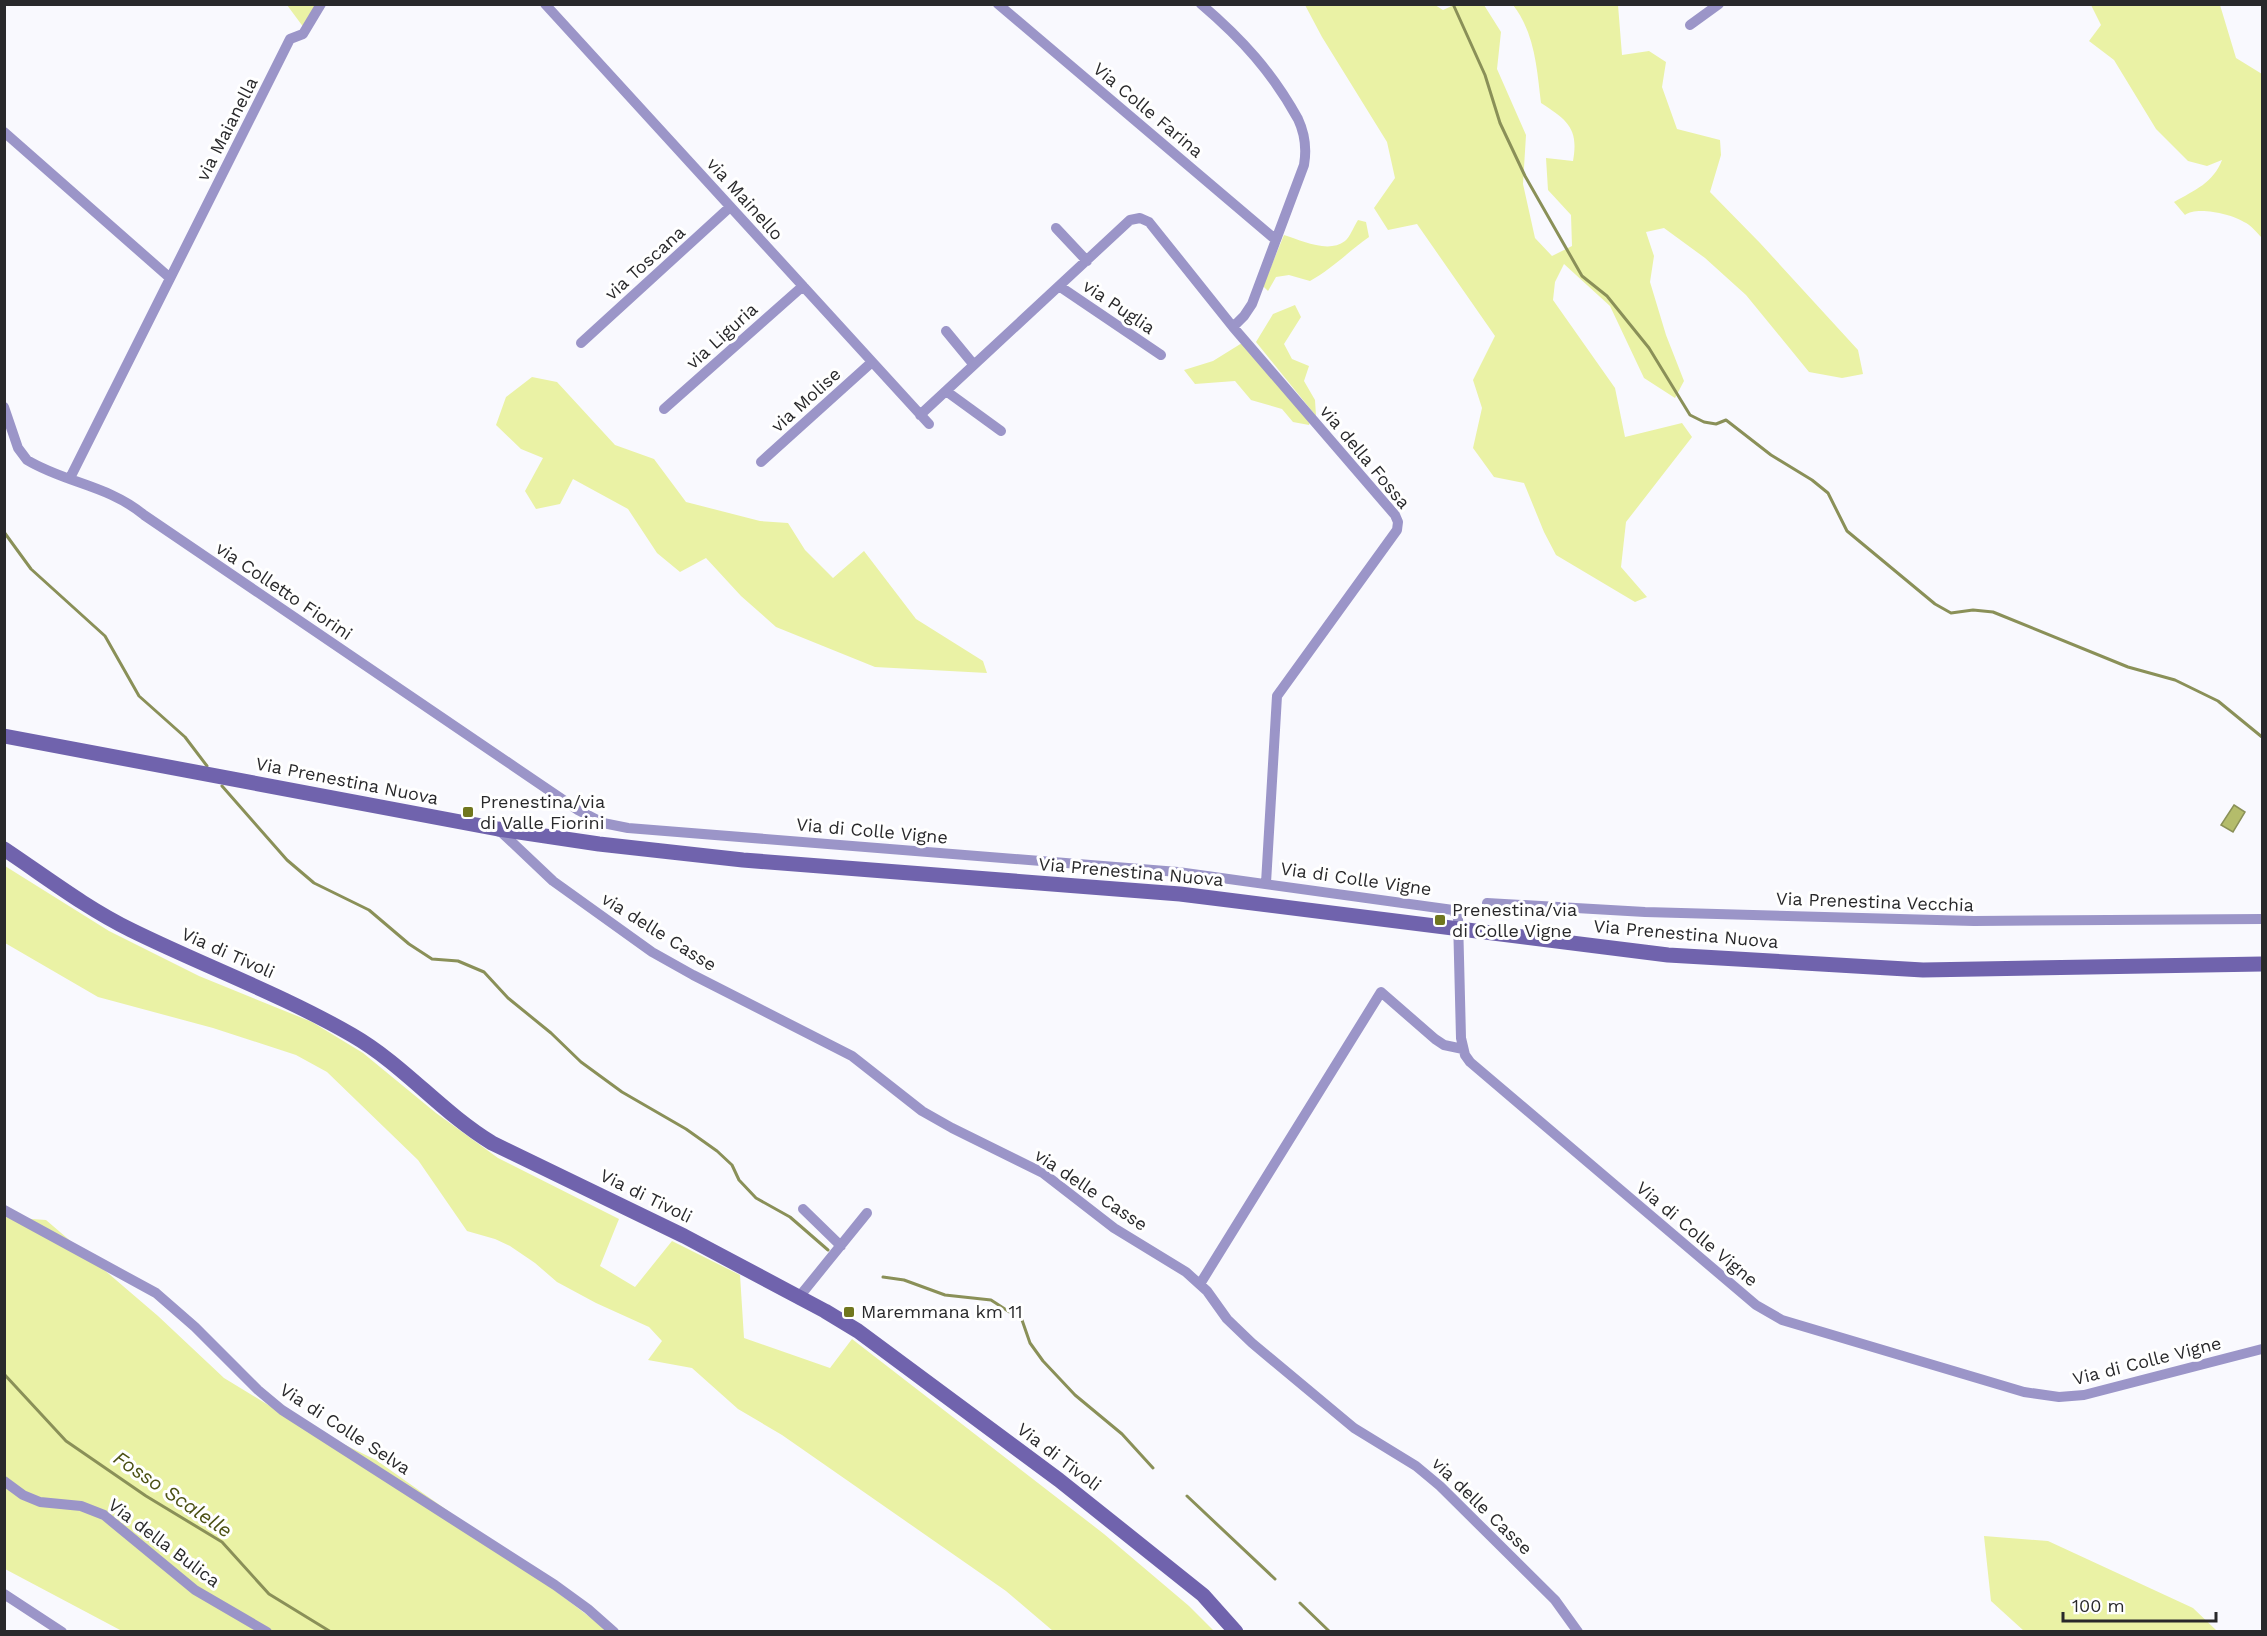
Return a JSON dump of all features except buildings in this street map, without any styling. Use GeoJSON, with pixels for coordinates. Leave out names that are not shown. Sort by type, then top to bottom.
{"type":"FeatureCollection","features":[{"type":"Feature","properties":{"kind":"main road","name":"Via Prenestina Nuova"},"geometry":{"type":"LineString","coordinates":[[4,736],[498,829],[599,844],[733,859],[1180,894],[1684,957],[1959,970],[2262,964]]}},
{"type":"Feature","properties":{"kind":"main road","name":"Via di Tivoli"},"geometry":{"type":"LineString","coordinates":[[4,849],[122,926],[285,1000],[361,1041],[405,1072],[468,1126],[497,1146],[666,1227],[858,1330],[1059,1480],[1203,1595],[1236,1632]]}},
{"type":"Feature","properties":{"kind":"street","name":"via Maianella"},"geometry":{"type":"LineString","coordinates":[[70,478],[291,39],[302,35],[321,4]]}},
{"type":"Feature","properties":{"kind":"street","name":"via Mainello"},"geometry":{"type":"LineString","coordinates":[[545,4],[929,424]]}},
{"type":"Feature","properties":{"kind":"street","name":"Via Colle Farina"},"geometry":{"type":"LineString","coordinates":[[998,4],[1276,240]]}},
{"type":"Feature","properties":{"kind":"street"},"geometry":{"type":"LineString","coordinates":[[1201,4],[1254,53],[1295,113],[1303,130],[1306,155],[1250,307],[1233,327]]}},
{"type":"Feature","properties":{"kind":"street"},"geometry":{"type":"LineString","coordinates":[[1690,25],[1719,4]]}},
{"type":"Feature","properties":{"kind":"street"},"geometry":{"type":"LineString","coordinates":[[4,132],[170,278]]}},
{"type":"Feature","properties":{"kind":"street","name":"via Toscana"},"geometry":{"type":"LineString","coordinates":[[581,343],[730,207]]}},
{"type":"Feature","properties":{"kind":"street","name":"via della Fossa"},"geometry":{"type":"LineString","coordinates":[[1087,261],[1130,220],[1140,218],[1149,222],[1233,327],[1395,515],[1398,522],[1397,530],[1281,687],[1277,696],[1266,883]]}},
{"type":"Feature","properties":{"kind":"street"},"geometry":{"type":"LineString","coordinates":[[920,415],[1087,261],[1056,228]]}},
{"type":"Feature","properties":{"kind":"street","name":"via Liguria"},"geometry":{"type":"LineString","coordinates":[[664,410],[803,286]]}},
{"type":"Feature","properties":{"kind":"street","name":"via Puglia"},"geometry":{"type":"LineString","coordinates":[[1059,286],[1161,355]]}},
{"type":"Feature","properties":{"kind":"street"},"geometry":{"type":"LineString","coordinates":[[946,331],[974,365]]}},
{"type":"Feature","properties":{"kind":"street","name":"via Molise"},"geometry":{"type":"LineString","coordinates":[[761,462],[872,362]]}},
{"type":"Feature","properties":{"kind":"street"},"geometry":{"type":"LineString","coordinates":[[946,391],[1001,431]]}},
{"type":"Feature","properties":{"kind":"street","name":"via Colletto Fiorini"},"geometry":{"type":"LineString","coordinates":[[4,407],[14,440],[25,458],[32,463],[117,496],[131,504],[475,741]]}},
{"type":"Feature","properties":{"kind":"street","name":"Via di Colle Vigne"},"geometry":{"type":"LineString","coordinates":[[475,741],[578,810],[595,820],[619,826],[1178,872],[1451,909],[1457,915],[1458,930]]}},
{"type":"Feature","properties":{"kind":"street","name":"via delle Casse"},"geometry":{"type":"LineString","coordinates":[[498,829],[553,881],[652,952],[852,1056],[922,1111],[1046,1175],[1114,1228],[1173,1263],[1200,1284],[1233,1326],[1252,1343],[1354,1428],[1416,1466],[1440,1486],[1555,1600],[1578,1632]]}},
{"type":"Feature","properties":{"kind":"street","name":"Via Prenestina Vecchia"},"geometry":{"type":"LineString","coordinates":[[1487,903],[1645,912],[1974,921],[2262,919]]}},
{"type":"Feature","properties":{"kind":"street"},"geometry":{"type":"LineString","coordinates":[[1200,1284],[1381,992],[1434,1039],[1444,1045],[1463,1049],[1460,1035],[1458,930]]}},
{"type":"Feature","properties":{"kind":"street","name":"Via di Colle Vigne"},"geometry":{"type":"LineString","coordinates":[[1463,1049],[1473,1066],[1494,1084],[1756,1305],[1782,1320],[2024,1392],[2059,1397],[2084,1395],[2262,1349]]}},
{"type":"Feature","properties":{"kind":"street"},"geometry":{"type":"LineString","coordinates":[[803,1209],[841,1246]]}},
{"type":"Feature","properties":{"kind":"street","name":"Via di Colle Selva"},"geometry":{"type":"LineString","coordinates":[[4,1210],[156,1293],[282,1410],[555,1585],[614,1632]]}},
{"type":"Feature","properties":{"kind":"street"},"geometry":{"type":"LineString","coordinates":[[799,1297],[867,1214]]}},
{"type":"Feature","properties":{"kind":"street","name":"Via della Bulica"},"geometry":{"type":"LineString","coordinates":[[4,1481],[23,1495],[40,1502],[81,1506],[104,1515],[195,1590],[267,1632]]}},
{"type":"Feature","properties":{"kind":"street"},"geometry":{"type":"LineString","coordinates":[[4,1594],[62,1632]]}},
{"type":"Feature","properties":{"kind":"shaded area"},"geometry":{"type":"Polygon","coordinates":[[[287,5],[318,5],[304,28],[287,5]]]}},
{"type":"Feature","properties":{"kind":"shaded area"},"geometry":{"type":"Polygon","coordinates":[[[1305,5],[1435,5],[1443,10],[1454,5],[1484,5],[1501,32],[1497,69],[1526,135],[1523,184],[1535,238],[1552,256],[1572,246],[1571,215],[1548,190],[1546,158],[1573,161],[1574,140],[1564,120],[1541,103],[1530,40],[1526,27],[1513,5],[1618,5],[1622,55],[1649,51],[1666,62],[1662,87],[1677,129],[1720,140],[1721,155],[1710,192],[1858,350],[1863,374],[1842,378],[1809,372],[1746,295],[1705,258],[1664,228],[1646,232],[1654,256],[1650,282],[1666,335],[1684,381],[1675,398],[1644,378],[1610,306],[1564,264],[1555,282],[1553,300],[1615,388],[1625,437],[1682,423],[1692,437],[1626,522],[1621,567],[1647,597],[1635,602],[1556,555],[1524,483],[1494,477],[1473,448],[1482,408],[1473,380],[1495,336],[1417,224],[1388,230],[1374,208],[1395,178],[1387,142],[1322,37],[1305,5]]]}},
{"type":"Feature","properties":{"kind":"shaded area"},"geometry":{"type":"Polygon","coordinates":[[[2091,5],[2220,5],[2236,58],[2262,74],[2262,238],[2249,225],[2238,219],[2205,211],[2190,212],[2185,215],[2174,202],[2196,190],[2214,175],[2222,160],[2207,166],[2188,161],[2156,129],[2114,60],[2089,41],[2101,25],[2091,5]]]}},
{"type":"Feature","properties":{"kind":"shaded area"},"geometry":{"type":"Polygon","coordinates":[[[1358,220],[1366,222],[1369,237],[1326,271],[1310,281],[1289,275],[1276,277],[1268,291],[1263,286],[1284,235],[1314,245],[1338,245],[1345,241],[1358,220]]]}},
{"type":"Feature","properties":{"kind":"shaded area"},"geometry":{"type":"Polygon","coordinates":[[[1295,305],[1301,317],[1284,344],[1292,359],[1309,366],[1304,381],[1315,400],[1316,416],[1256,342],[1273,314],[1295,305]]]}},
{"type":"Feature","properties":{"kind":"shaded area"},"geometry":{"type":"Polygon","coordinates":[[[1242,343],[1310,422],[1309,425],[1293,422],[1282,409],[1251,400],[1235,381],[1195,384],[1184,370],[1213,361],[1242,343]]]}},
{"type":"Feature","properties":{"kind":"shaded area"},"geometry":{"type":"Polygon","coordinates":[[[532,377],[557,382],[615,445],[654,459],[686,502],[760,521],[788,523],[805,550],[833,578],[864,551],[916,619],[983,661],[987,673],[875,667],[776,627],[741,596],[706,558],[680,572],[657,553],[628,509],[573,479],[560,504],[536,509],[525,491],[543,458],[521,449],[496,425],[506,397],[532,377]]]}},
{"type":"Feature","properties":{"kind":"shaded area"},"geometry":{"type":"Polygon","coordinates":[[[2234,805],[2245,812],[2233,832],[2221,825],[2234,805]]]}},
{"type":"Feature","properties":{"kind":"shaded area"},"geometry":{"type":"Polygon","coordinates":[[[5,866],[109,931],[199,976],[312,1022],[363,1053],[436,1113],[498,1158],[619,1219],[600,1266],[635,1287],[672,1241],[740,1275],[744,1338],[830,1368],[852,1339],[1104,1534],[1189,1606],[1214,1631],[1053,1631],[1006,1591],[782,1435],[738,1409],[692,1368],[648,1360],[662,1341],[649,1327],[557,1282],[510,1246],[467,1231],[418,1160],[327,1072],[296,1055],[213,1028],[98,997],[5,943],[5,866]]]}},
{"type":"Feature","properties":{"kind":"shaded area"},"geometry":{"type":"Polygon","coordinates":[[[4,1217],[46,1220],[158,1316],[224,1378],[288,1417],[376,1460],[478,1532],[608,1631],[122,1631],[5,1569],[4,1217]]]}},
{"type":"Feature","properties":{"kind":"shaded area"},"geometry":{"type":"Polygon","coordinates":[[[1984,1536],[2048,1541],[2193,1608],[2217,1631],[2024,1631],[1991,1601],[1984,1536]]]}},
{"type":"Feature","properties":{"kind":"waterway"},"geometry":{"type":"LineString","coordinates":[[1453,4],[1485,75],[1500,123],[1525,176],[1582,276],[1607,296],[1649,348],[1690,415],[1704,422],[1716,424],[1726,420],[1771,455],[1812,480],[1828,493],[1847,531],[1935,604],[1951,613],[1973,610],[1993,612],[2128,667],[2175,680],[2218,701],[2262,737]]}},
{"type":"Feature","properties":{"kind":"waterway"},"geometry":{"type":"LineString","coordinates":[[4,532],[31,569],[105,636],[139,696],[185,737],[207,766]]}},
{"type":"Feature","properties":{"kind":"waterway"},"geometry":{"type":"LineString","coordinates":[[222,786],[287,860],[314,883],[369,910],[409,944],[432,959],[458,961],[484,972],[508,998],[551,1033],[581,1062],[622,1092],[686,1129],[717,1151],[732,1165],[739,1180],[756,1198],[790,1217],[828,1250]]}},
{"type":"Feature","properties":{"kind":"waterway"},"geometry":{"type":"LineString","coordinates":[[883,1277],[904,1280],[945,1295],[991,1300],[1022,1320],[1030,1343],[1043,1361],[1075,1395],[1122,1434],[1153,1468]]}},
{"type":"Feature","properties":{"kind":"waterway","name":"Fosso Scalelle"},"geometry":{"type":"LineString","coordinates":[[4,1374],[66,1441],[146,1496],[222,1542],[269,1594],[331,1632]]}},
{"type":"Feature","properties":{"kind":"waterway"},"geometry":{"type":"LineString","coordinates":[[1187,1496],[1275,1579]]}},
{"type":"Feature","properties":{"kind":"waterway"},"geometry":{"type":"LineString","coordinates":[[1300,1603],[1330,1632]]}},
{"type":"Feature","properties":{"kind":"place","name":"Prenestina/via di Valle Fiorini"},"geometry":{"type":"Point","coordinates":[468,812]}},
{"type":"Feature","properties":{"kind":"place","name":"Prenestina/via di Colle Vigne"},"geometry":{"type":"Point","coordinates":[1440,920]}},
{"type":"Feature","properties":{"kind":"place","name":"Maremmana km 11"},"geometry":{"type":"Point","coordinates":[849,1312]}}]}
